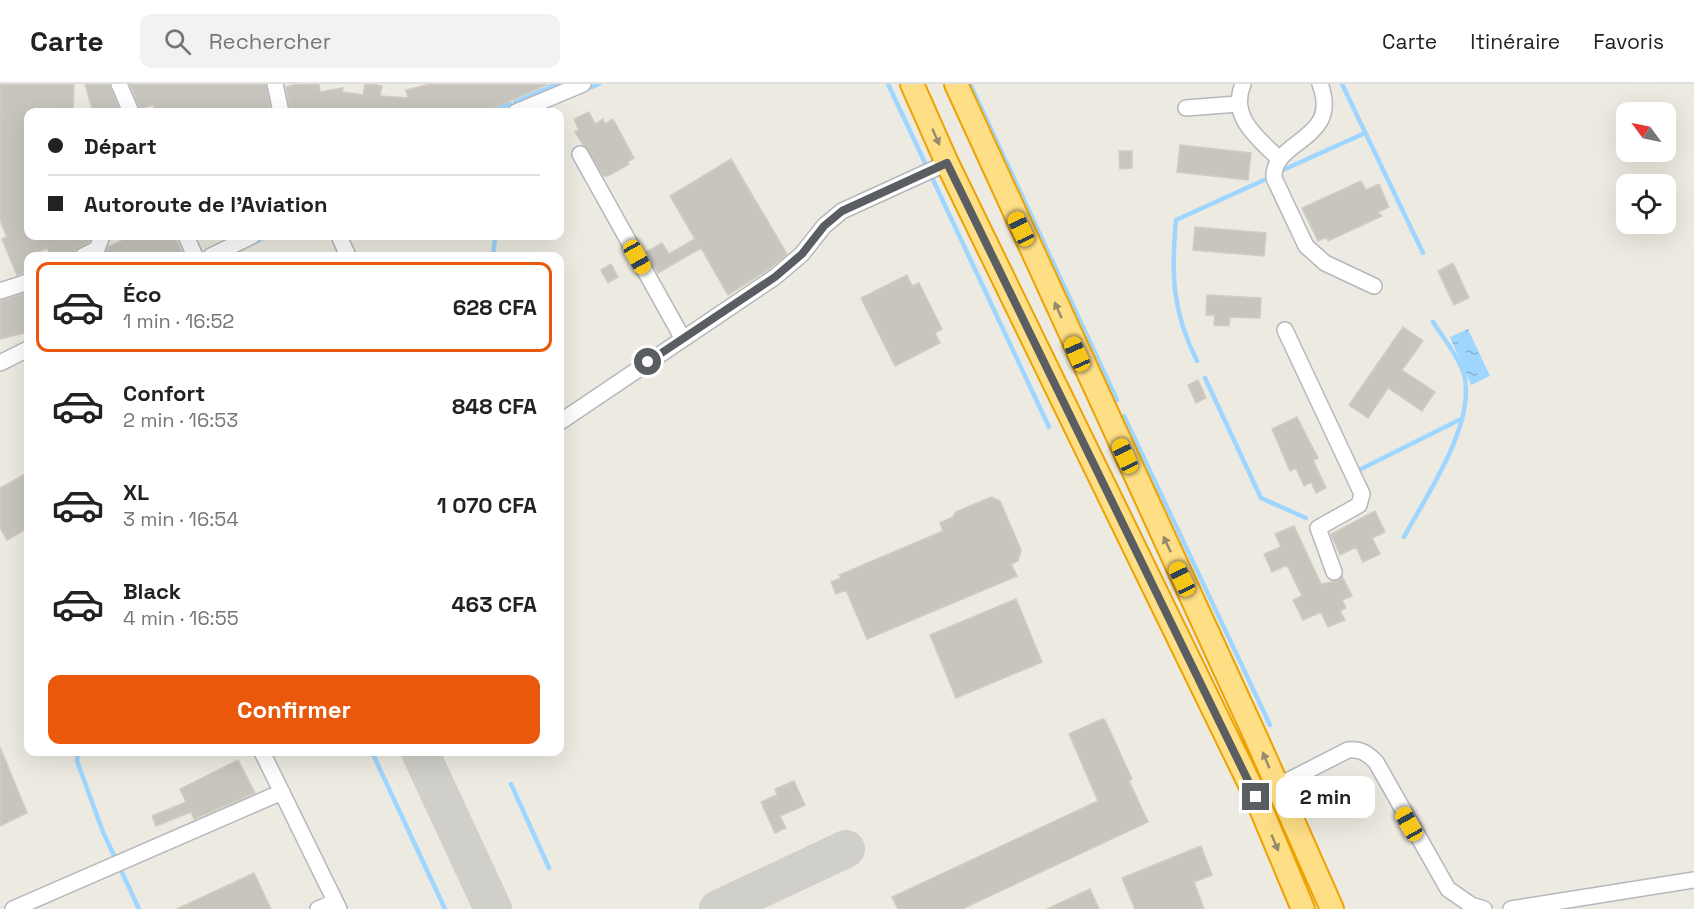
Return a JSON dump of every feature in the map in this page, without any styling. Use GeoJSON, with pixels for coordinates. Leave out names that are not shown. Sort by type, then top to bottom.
{"type":"FeatureCollection","features":[{"type":"Feature","properties":{"kind":"highway"},"geometry":{"type":"LineString","coordinates":[[912,84],[947,163],[1256,797],[1303,909]]}},
{"type":"Feature","properties":{"kind":"highway"},"geometry":{"type":"LineString","coordinates":[[956,84],[1332,909]]}},
{"type":"Feature","properties":{"kind":"street"},"geometry":{"type":"LineString","coordinates":[[119,84],[129,108]]}},
{"type":"Feature","properties":{"kind":"street"},"geometry":{"type":"LineString","coordinates":[[275,84],[280,108]]}},
{"type":"Feature","properties":{"kind":"street"},"geometry":{"type":"LineString","coordinates":[[526,108],[583,84]]}},
{"type":"Feature","properties":{"kind":"street"},"geometry":{"type":"LineString","coordinates":[[1243,84],[1238,104],[1243,120],[1279,159]]}},
{"type":"Feature","properties":{"kind":"street"},"geometry":{"type":"LineString","coordinates":[[1320,84],[1324,103],[1316,127],[1307,138],[1279,159],[1274,169],[1274,178],[1306,246],[1314,256],[1374,286]]}},
{"type":"Feature","properties":{"kind":"street"},"geometry":{"type":"LineString","coordinates":[[1186,108],[1238,104]]}},
{"type":"Feature","properties":{"kind":"street"},"geometry":{"type":"LineString","coordinates":[[580,154],[683,339]]}},
{"type":"Feature","properties":{"kind":"street"},"geometry":{"type":"LineString","coordinates":[[564,419],[775,277],[802,254],[824,226],[842,211],[947,163]]}},
{"type":"Feature","properties":{"kind":"street"},"geometry":{"type":"LineString","coordinates":[[91,252],[97,249],[100,240]]}},
{"type":"Feature","properties":{"kind":"street"},"geometry":{"type":"LineString","coordinates":[[219,252],[244,240]]}},
{"type":"Feature","properties":{"kind":"street"},"geometry":{"type":"LineString","coordinates":[[0,291],[24,283]]}},
{"type":"Feature","properties":{"kind":"street"},"geometry":{"type":"LineString","coordinates":[[1285,330],[1362,494],[1359,505],[1318,528],[1334,573]]}},
{"type":"Feature","properties":{"kind":"street"},"geometry":{"type":"LineString","coordinates":[[0,363],[24,351]]}},
{"type":"Feature","properties":{"kind":"street"},"geometry":{"type":"LineString","coordinates":[[1256,797],[1348,750],[1358,749],[1368,754],[1376,762],[1448,889],[1471,905],[1484,909]]}},
{"type":"Feature","properties":{"kind":"street"},"geometry":{"type":"LineString","coordinates":[[264,756],[337,905],[318,909]]}},
{"type":"Feature","properties":{"kind":"street"},"geometry":{"type":"LineString","coordinates":[[13,909],[282,792]]}},
{"type":"Feature","properties":{"kind":"street"},"geometry":{"type":"LineString","coordinates":[[1511,909],[1694,880]]}},
{"type":"Feature","properties":{"kind":"water"},"geometry":{"type":"Polygon","coordinates":[[[1468,329],[1490,376],[1471,385],[1450,337],[1468,329]]]}},
{"type":"Feature","properties":{"kind":"building"},"geometry":{"type":"Polygon","coordinates":[[[0,84],[74,84],[73,108],[24,108],[24,240],[90,240],[89,242],[74,252],[49,252],[47,248],[38,252],[24,252],[24,273],[17,275],[2,239],[7,237],[0,220],[0,84]]]}},
{"type":"Feature","properties":{"kind":"building"},"geometry":{"type":"Polygon","coordinates":[[[85,84],[109,84],[119,108],[92,108],[85,84]]]}},
{"type":"Feature","properties":{"kind":"building"},"geometry":{"type":"Polygon","coordinates":[[[130,84],[266,84],[270,108],[154,108],[153,105],[140,108],[130,84]]]}},
{"type":"Feature","properties":{"kind":"building"},"geometry":{"type":"Polygon","coordinates":[[[297,84],[319,84],[320,92],[343,88],[342,92],[363,95],[365,84],[373,84],[382,86],[380,96],[408,98],[406,90],[431,84],[548,84],[494,108],[289,108],[286,87],[297,84]]]}},
{"type":"Feature","properties":{"kind":"building"},"geometry":{"type":"Polygon","coordinates":[[[589,112],[595,124],[603,119],[605,124],[613,119],[634,158],[627,162],[629,164],[608,176],[603,176],[575,132],[579,130],[574,119],[589,112]]]}},
{"type":"Feature","properties":{"kind":"building"},"geometry":{"type":"Polygon","coordinates":[[[1180,145],[1251,153],[1248,180],[1177,172],[1180,145]]]}},
{"type":"Feature","properties":{"kind":"building"},"geometry":{"type":"Polygon","coordinates":[[[1119,151],[1132,151],[1132,168],[1120,169],[1119,151]]]}},
{"type":"Feature","properties":{"kind":"building"},"geometry":{"type":"Polygon","coordinates":[[[731,159],[787,254],[769,269],[728,295],[701,248],[658,273],[646,252],[662,243],[669,254],[695,239],[670,196],[731,159]]]}},
{"type":"Feature","properties":{"kind":"building"},"geometry":{"type":"Polygon","coordinates":[[[1361,181],[1366,190],[1379,184],[1389,207],[1378,212],[1382,216],[1328,241],[1327,237],[1318,241],[1302,208],[1361,181]]]}},
{"type":"Feature","properties":{"kind":"building"},"geometry":{"type":"Polygon","coordinates":[[[1195,227],[1266,233],[1264,256],[1193,250],[1195,227]]]}},
{"type":"Feature","properties":{"kind":"building"},"geometry":{"type":"Polygon","coordinates":[[[123,240],[176,240],[182,252],[105,252],[108,247],[123,240]]]}},
{"type":"Feature","properties":{"kind":"building"},"geometry":{"type":"Polygon","coordinates":[[[1453,263],[1469,298],[1454,305],[1438,271],[1453,263]]]}},
{"type":"Feature","properties":{"kind":"building"},"geometry":{"type":"Polygon","coordinates":[[[611,264],[618,277],[608,283],[601,270],[611,264]]]}},
{"type":"Feature","properties":{"kind":"building"},"geometry":{"type":"Polygon","coordinates":[[[907,275],[912,286],[919,283],[942,329],[935,333],[940,343],[895,366],[861,298],[907,275]]]}},
{"type":"Feature","properties":{"kind":"building"},"geometry":{"type":"Polygon","coordinates":[[[24,293],[24,333],[0,339],[0,301],[24,293]]]}},
{"type":"Feature","properties":{"kind":"building"},"geometry":{"type":"Polygon","coordinates":[[[1207,295],[1261,298],[1260,318],[1230,317],[1229,326],[1214,325],[1215,315],[1206,315],[1207,295]]]}},
{"type":"Feature","properties":{"kind":"building"},"geometry":{"type":"Polygon","coordinates":[[[1403,327],[1423,341],[1402,370],[1435,392],[1422,411],[1388,388],[1368,418],[1349,405],[1403,327]]]}},
{"type":"Feature","properties":{"kind":"building"},"geometry":{"type":"Polygon","coordinates":[[[1198,380],[1206,398],[1196,403],[1188,385],[1198,380]]]}},
{"type":"Feature","properties":{"kind":"building"},"geometry":{"type":"Polygon","coordinates":[[[1297,417],[1318,458],[1313,460],[1326,488],[1316,493],[1311,482],[1304,486],[1296,468],[1290,471],[1272,429],[1297,417]]]}},
{"type":"Feature","properties":{"kind":"building"},"geometry":{"type":"Polygon","coordinates":[[[24,475],[24,530],[7,540],[0,528],[0,488],[24,475]]]}},
{"type":"Feature","properties":{"kind":"building"},"geometry":{"type":"Polygon","coordinates":[[[991,497],[1000,501],[1021,550],[1018,561],[1011,564],[1017,576],[867,639],[846,590],[836,594],[831,582],[841,578],[839,575],[943,531],[940,523],[953,517],[956,512],[991,497]]]}},
{"type":"Feature","properties":{"kind":"building"},"geometry":{"type":"Polygon","coordinates":[[[1375,511],[1385,532],[1372,538],[1380,554],[1363,562],[1356,547],[1340,555],[1331,534],[1375,511]]]}},
{"type":"Feature","properties":{"kind":"building"},"geometry":{"type":"Polygon","coordinates":[[[1294,526],[1321,584],[1337,581],[1342,576],[1352,596],[1342,600],[1346,608],[1340,611],[1345,620],[1328,627],[1321,612],[1303,620],[1293,600],[1302,596],[1287,565],[1272,572],[1264,554],[1281,547],[1275,534],[1294,526]]]}},
{"type":"Feature","properties":{"kind":"building"},"geometry":{"type":"Polygon","coordinates":[[[1016,599],[1042,662],[956,698],[930,635],[1016,599]]]}},
{"type":"Feature","properties":{"kind":"building"},"geometry":{"type":"Polygon","coordinates":[[[1102,719],[1105,720],[1132,779],[1129,781],[1148,822],[962,909],[898,909],[892,897],[1098,801],[1069,734],[1102,719]]]}},
{"type":"Feature","properties":{"kind":"building"},"geometry":{"type":"Polygon","coordinates":[[[0,747],[27,813],[0,826],[0,747]]]}},
{"type":"Feature","properties":{"kind":"building"},"geometry":{"type":"Polygon","coordinates":[[[238,760],[255,793],[194,819],[191,812],[156,826],[152,816],[186,802],[180,789],[238,760]]]}},
{"type":"Feature","properties":{"kind":"building"},"geometry":{"type":"Polygon","coordinates":[[[794,781],[805,805],[780,816],[786,828],[775,833],[761,802],[777,795],[775,789],[794,781]]]}},
{"type":"Feature","properties":{"kind":"building"},"geometry":{"type":"Polygon","coordinates":[[[1201,846],[1212,875],[1194,882],[1204,909],[1135,909],[1122,878],[1201,846]]]}},
{"type":"Feature","properties":{"kind":"building"},"geometry":{"type":"Polygon","coordinates":[[[254,873],[271,909],[177,909],[254,873]]]}},
{"type":"Feature","properties":{"kind":"building"},"geometry":{"type":"Polygon","coordinates":[[[1090,889],[1099,909],[1047,909],[1090,889]]]}},
{"type":"Feature","properties":{"kind":"waterway"},"geometry":{"type":"LineString","coordinates":[[515,102],[557,84]]}},
{"type":"Feature","properties":{"kind":"waterway"},"geometry":{"type":"LineString","coordinates":[[585,90],[599,84]]}},
{"type":"Feature","properties":{"kind":"waterway"},"geometry":{"type":"LineString","coordinates":[[888,84],[1049,427]]}},
{"type":"Feature","properties":{"kind":"waterway"},"geometry":{"type":"LineString","coordinates":[[970,84],[1117,400]]}},
{"type":"Feature","properties":{"kind":"waterway"},"geometry":{"type":"LineString","coordinates":[[1342,84],[1423,253]]}},
{"type":"Feature","properties":{"kind":"waterway"},"geometry":{"type":"LineString","coordinates":[[502,100],[503,108]]}},
{"type":"Feature","properties":{"kind":"waterway"},"geometry":{"type":"LineString","coordinates":[[500,108],[510,104]]}},
{"type":"Feature","properties":{"kind":"waterway"},"geometry":{"type":"LineString","coordinates":[[1283,170],[1365,133]]}},
{"type":"Feature","properties":{"kind":"waterway"},"geometry":{"type":"LineString","coordinates":[[1197,361],[1182,325],[1175,292],[1176,220],[1264,180]]}},
{"type":"Feature","properties":{"kind":"waterway"},"geometry":{"type":"LineString","coordinates":[[255,242],[259,240]]}},
{"type":"Feature","properties":{"kind":"waterway"},"geometry":{"type":"LineString","coordinates":[[493,252],[495,240]]}},
{"type":"Feature","properties":{"kind":"waterway"},"geometry":{"type":"LineString","coordinates":[[1404,537],[1446,461],[1462,419],[1466,398],[1465,379],[1460,365],[1433,322]]}},
{"type":"Feature","properties":{"kind":"waterway"},"geometry":{"type":"LineString","coordinates":[[1205,378],[1261,498],[1306,518]]}},
{"type":"Feature","properties":{"kind":"waterway"},"geometry":{"type":"LineString","coordinates":[[1124,416],[1270,725]]}},
{"type":"Feature","properties":{"kind":"waterway"},"geometry":{"type":"LineString","coordinates":[[1357,471],[1461,419]]}},
{"type":"Feature","properties":{"kind":"waterway"},"geometry":{"type":"LineString","coordinates":[[78,756],[77,761],[103,832],[139,909]]}},
{"type":"Feature","properties":{"kind":"waterway"},"geometry":{"type":"LineString","coordinates":[[374,756],[403,819]]}},
{"type":"Feature","properties":{"kind":"waterway"},"geometry":{"type":"LineString","coordinates":[[511,784],[549,868]]}},
{"type":"Feature","properties":{"kind":"waterway"},"geometry":{"type":"LineString","coordinates":[[404,821],[445,909]]}},
{"type":"Feature","properties":{"kind":"taxiway"},"geometry":{"type":"LineString","coordinates":[[422,756],[493,909]]}},
{"type":"Feature","properties":{"kind":"taxiway"},"geometry":{"type":"LineString","coordinates":[[718,909],[846,849]]}},
{"type":"Feature","properties":{"kind":"route"},"geometry":{"type":"LineString","coordinates":[[648,362],[775,277],[802,254],[824,226],[842,211],[947,163],[1256,797]]}}]}
